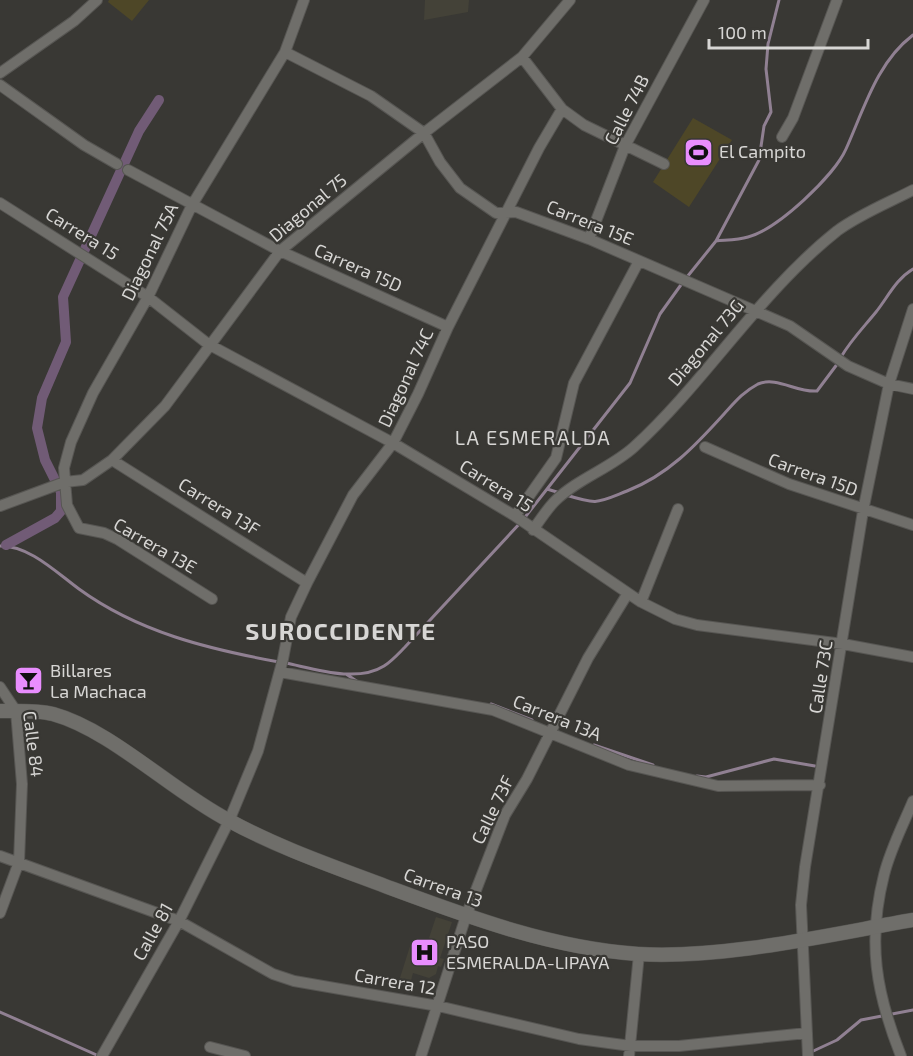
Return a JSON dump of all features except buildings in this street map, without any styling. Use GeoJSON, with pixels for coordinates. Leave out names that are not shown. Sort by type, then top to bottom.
{"type":"FeatureCollection","features":[{"type":"Feature","properties":{"kind":"street"},"geometry":{"type":"LineString","coordinates":[[0,73],[74,21],[97,0]]}},
{"type":"Feature","properties":{"kind":"street","name":"Diagonal 75A"},"geometry":{"type":"LineString","coordinates":[[79,528],[67,505],[60,484],[71,442],[93,393],[148,297],[192,205],[285,52],[304,0]]}},
{"type":"Feature","properties":{"kind":"street","name":"Diagonal 75"},"geometry":{"type":"LineString","coordinates":[[60,484],[83,480],[112,460],[165,406],[208,344],[280,251],[423,133],[522,57],[570,0]]}},
{"type":"Feature","properties":{"kind":"street","name":"Calle 74B"},"geometry":{"type":"LineString","coordinates":[[589,239],[625,146],[704,0]]}},
{"type":"Feature","properties":{"kind":"street"},"geometry":{"type":"LineString","coordinates":[[782,137],[792,118],[837,0]]}},
{"type":"Feature","properties":{"kind":"street","name":"Carrera 15E"},"geometry":{"type":"LineString","coordinates":[[285,52],[371,96],[423,133],[440,162],[460,188],[496,213],[516,212],[589,239],[790,326],[846,364],[889,384],[913,389]]}},
{"type":"Feature","properties":{"kind":"street"},"geometry":{"type":"LineString","coordinates":[[522,57],[562,110],[584,125],[664,165]]}},
{"type":"Feature","properties":{"kind":"street"},"geometry":{"type":"LineString","coordinates":[[0,85],[84,145],[117,164]]}},
{"type":"Feature","properties":{"kind":"street","name":"Diagonal 74C"},"geometry":{"type":"LineString","coordinates":[[229,821],[258,751],[281,667],[291,617],[353,495],[393,443],[448,327],[539,148],[562,110]]}},
{"type":"Feature","properties":{"kind":"street","name":"Carrera 15D"},"geometry":{"type":"LineString","coordinates":[[128,170],[280,251],[448,327]]}},
{"type":"Feature","properties":{"kind":"street","name":"Diagonal 73G"},"geometry":{"type":"LineString","coordinates":[[532,529],[564,494],[639,442],[671,410],[755,310],[838,230],[913,190]]}},
{"type":"Feature","properties":{"kind":"street","name":"Carrera 15"},"geometry":{"type":"LineString","coordinates":[[0,203],[84,254],[148,297],[208,344],[393,443],[516,517],[641,602],[675,619],[697,625],[843,644],[913,657]]}},
{"type":"Feature","properties":{"kind":"street"},"geometry":{"type":"LineString","coordinates":[[516,517],[556,458],[574,382],[639,261]]}},
{"type":"Feature","properties":{"kind":"street","name":"Calle 73C"},"geometry":{"type":"LineString","coordinates":[[807,1052],[801,905],[805,867],[863,511],[889,384],[913,309]]}},
{"type":"Feature","properties":{"kind":"street","name":"Carrera 15D"},"geometry":{"type":"LineString","coordinates":[[705,447],[745,467],[863,511],[913,525]]}},
{"type":"Feature","properties":{"kind":"street","name":"Carrera 13F"},"geometry":{"type":"LineString","coordinates":[[112,460],[307,583]]}},
{"type":"Feature","properties":{"kind":"street"},"geometry":{"type":"LineString","coordinates":[[0,506],[60,484]]}},
{"type":"Feature","properties":{"kind":"street"},"geometry":{"type":"LineString","coordinates":[[641,602],[678,509]]}},
{"type":"Feature","properties":{"kind":"street","name":"Carrera 13E"},"geometry":{"type":"LineString","coordinates":[[79,528],[104,533],[117,539],[212,599]]}},
{"type":"Feature","properties":{"kind":"street","name":"Calle 73F"},"geometry":{"type":"LineString","coordinates":[[422,1056],[466,916],[505,815],[551,733],[588,658],[628,593]]}},
{"type":"Feature","properties":{"kind":"street","name":"Carrera 13A"},"geometry":{"type":"LineString","coordinates":[[281,667],[493,710],[516,717],[629,765],[718,786],[820,785]]}},
{"type":"Feature","properties":{"kind":"street","name":"Calle 84"},"geometry":{"type":"LineString","coordinates":[[0,687],[16,711],[22,784],[19,862],[0,913]]}},
{"type":"Feature","properties":{"kind":"street","name":"Carrera 13"},"geometry":{"type":"LineString","coordinates":[[0,711],[52,713],[81,724],[196,802],[229,821],[321,862],[466,916],[571,946],[639,954],[730,950],[913,920]]}},
{"type":"Feature","properties":{"kind":"street"},"geometry":{"type":"LineString","coordinates":[[901,1056],[885,1016],[876,977],[875,927],[884,874],[913,801]]}},
{"type":"Feature","properties":{"kind":"street","name":"Calle 81"},"geometry":{"type":"LineString","coordinates":[[102,1055],[179,921],[229,821]]}},
{"type":"Feature","properties":{"kind":"street","name":"Carrera 12"},"geometry":{"type":"LineString","coordinates":[[0,856],[179,921],[273,974],[294,981],[438,1005],[630,1051],[807,1033]]}},
{"type":"Feature","properties":{"kind":"street"},"geometry":{"type":"LineString","coordinates":[[630,1051],[639,954]]}},
{"type":"Feature","properties":{"kind":"street"},"geometry":{"type":"LineString","coordinates":[[210,1047],[245,1056]]}},
{"type":"Feature","properties":{"kind":"shaded area"},"geometry":{"type":"Polygon","coordinates":[[[109,0],[149,0],[132,21],[108,2],[109,0]]]}},
{"type":"Feature","properties":{"kind":"shaded area"},"geometry":{"type":"Polygon","coordinates":[[[425,0],[469,0],[468,12],[424,20],[425,0]]]}},
{"type":"Feature","properties":{"kind":"shaded area","name":"El Campito"},"geometry":{"type":"Polygon","coordinates":[[[693,118],[732,140],[689,207],[653,182],[693,118]]]}},
{"type":"Feature","properties":{"kind":"shaded area","name":"PASO ESMERALDA-LIPAYA"},"geometry":{"type":"Polygon","coordinates":[[[436,917],[452,922],[440,958],[444,959],[441,967],[438,966],[436,974],[429,978],[413,973],[410,984],[399,981],[411,943],[426,947],[436,917]]]}},
{"type":"Feature","properties":{"kind":"waterway"},"geometry":{"type":"LineString","coordinates":[[687,277],[716,241],[759,160],[764,126],[771,112],[766,69],[768,44],[779,0]]}},
{"type":"Feature","properties":{"kind":"waterway"},"geometry":{"type":"LineString","coordinates":[[716,241],[744,238],[760,232],[789,213],[818,187],[840,160],[881,72],[901,46],[913,35]]}},
{"type":"Feature","properties":{"kind":"waterway"},"geometry":{"type":"LineString","coordinates":[[6,545],[55,518],[61,511],[61,492],[45,460],[37,428],[42,398],[66,342],[63,297],[139,131],[159,100]]}},
{"type":"Feature","properties":{"kind":"waterway"},"geometry":{"type":"LineString","coordinates":[[841,357],[897,283],[913,269]]}},
{"type":"Feature","properties":{"kind":"waterway"},"geometry":{"type":"LineString","coordinates":[[286,663],[336,673],[361,674],[384,666],[395,657],[522,521],[630,383],[660,314],[683,282]]}},
{"type":"Feature","properties":{"kind":"waterway"},"geometry":{"type":"LineString","coordinates":[[566,495],[597,501],[642,484],[680,458],[753,387],[772,382],[802,390],[817,391],[838,363]]}},
{"type":"Feature","properties":{"kind":"waterway"},"geometry":{"type":"LineString","coordinates":[[547,489],[560,493]]}},
{"type":"Feature","properties":{"kind":"waterway"},"geometry":{"type":"LineString","coordinates":[[0,546],[11,547],[32,555],[102,604],[149,628],[200,645],[279,662]]}},
{"type":"Feature","properties":{"kind":"waterway"},"geometry":{"type":"LineString","coordinates":[[346,674],[358,682]]}},
{"type":"Feature","properties":{"kind":"waterway"},"geometry":{"type":"LineString","coordinates":[[491,704],[532,720]]}},
{"type":"Feature","properties":{"kind":"waterway"},"geometry":{"type":"LineString","coordinates":[[594,745],[653,765]]}},
{"type":"Feature","properties":{"kind":"waterway"},"geometry":{"type":"LineString","coordinates":[[697,776],[706,777],[774,759],[815,766]]}},
{"type":"Feature","properties":{"kind":"waterway"},"geometry":{"type":"LineString","coordinates":[[809,1053],[837,1040],[861,1020],[913,1010]]}},
{"type":"Feature","properties":{"kind":"waterway"},"geometry":{"type":"LineString","coordinates":[[0,1012],[99,1056]]}},
{"type":"Feature","properties":{"kind":"place","name":"El Campito"},"geometry":{"type":"Point","coordinates":[698,152]}},
{"type":"Feature","properties":{"kind":"place","name":"Billares La Machaca"},"geometry":{"type":"Point","coordinates":[29,681]}},
{"type":"Feature","properties":{"kind":"place","name":"PASO ESMERALDA-LIPAYA"},"geometry":{"type":"Point","coordinates":[425,952]}},
{"type":"Feature","properties":{"kind":"district","name":"LA ESMERALDA"},"geometry":{"type":"Point","coordinates":[533,438]}},
{"type":"Feature","properties":{"kind":"district","name":"SUROCCIDENTE"},"geometry":{"type":"Point","coordinates":[341,632]}}]}
